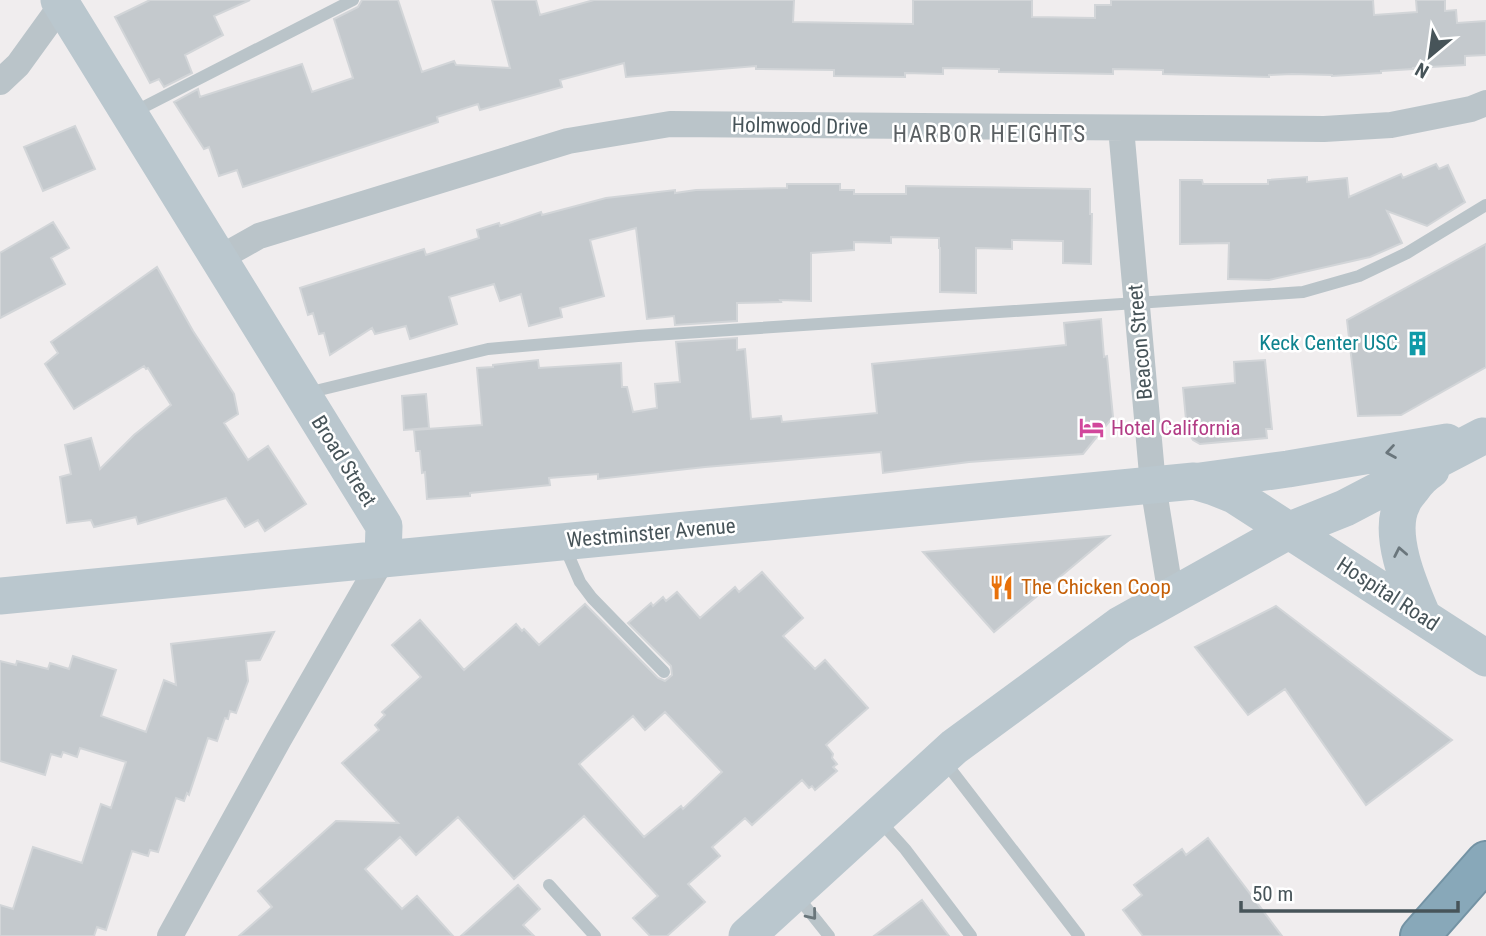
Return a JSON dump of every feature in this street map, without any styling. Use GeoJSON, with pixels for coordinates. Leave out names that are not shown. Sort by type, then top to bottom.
{"type":"FeatureCollection","features":[{"type":"Feature","properties":{"kind":"highway"},"geometry":{"type":"LineString","coordinates":[[1420,936],[1486,861]]}},
{"type":"Feature","properties":{"kind":"street","name":"Broad Street"},"geometry":{"type":"LineString","coordinates":[[62,2],[384,526],[383,558],[279,738],[170,936]]}},
{"type":"Feature","properties":{"kind":"street"},"geometry":{"type":"LineString","coordinates":[[0,82],[18,65],[62,2]]}},
{"type":"Feature","properties":{"kind":"street","name":"Holmwood Drive"},"geometry":{"type":"LineString","coordinates":[[218,259],[259,236],[568,141],[670,124],[1324,129],[1391,125],[1471,109],[1486,103]]}},
{"type":"Feature","properties":{"kind":"street","name":"Beacon Street"},"geometry":{"type":"LineString","coordinates":[[1121,128],[1153,485],[1171,596]]}},
{"type":"Feature","properties":{"kind":"street"},"geometry":{"type":"LineString","coordinates":[[1194,481],[1288,469],[1484,435]]}},
{"type":"Feature","properties":{"kind":"street"},"geometry":{"type":"LineString","coordinates":[[750,935],[954,747],[1120,625],[1290,530],[1345,508],[1484,435]]}},
{"type":"Feature","properties":{"kind":"street"},"geometry":{"type":"LineString","coordinates":[[1423,617],[1399,552],[1397,527],[1401,504],[1422,476],[1484,435]]}},
{"type":"Feature","properties":{"kind":"street","name":"Westminster Avenue"},"geometry":{"type":"LineString","coordinates":[[0,596],[1194,481],[1234,495],[1290,530]]}},
{"type":"Feature","properties":{"kind":"street","name":"Hospital Road"},"geometry":{"type":"LineString","coordinates":[[1290,530],[1486,658]]}},
{"type":"Feature","properties":{"kind":"lane"},"geometry":{"type":"LineString","coordinates":[[129,115],[353,0]]}},
{"type":"Feature","properties":{"kind":"lane"},"geometry":{"type":"LineString","coordinates":[[302,394],[488,349],[638,336],[1303,292],[1359,276],[1407,253],[1486,205]]}},
{"type":"Feature","properties":{"kind":"lane"},"geometry":{"type":"LineString","coordinates":[[562,541],[580,582],[592,598],[664,672]]}},
{"type":"Feature","properties":{"kind":"lane"},"geometry":{"type":"LineString","coordinates":[[941,758],[1079,936]]}},
{"type":"Feature","properties":{"kind":"lane"},"geometry":{"type":"LineString","coordinates":[[876,818],[905,849],[971,936]]}},
{"type":"Feature","properties":{"kind":"lane"},"geometry":{"type":"LineString","coordinates":[[549,885],[595,936]]}},
{"type":"Feature","properties":{"kind":"lane"},"geometry":{"type":"LineString","coordinates":[[794,893],[829,936]]}},
{"type":"Feature","properties":{"kind":"building"},"geometry":{"type":"Polygon","coordinates":[[[150,0],[250,0],[214,16],[223,35],[185,55],[192,73],[164,87],[159,79],[150,83],[115,17],[150,0]]]}},
{"type":"Feature","properties":{"kind":"building"},"geometry":{"type":"Polygon","coordinates":[[[362,0],[398,0],[422,72],[454,61],[456,65],[510,68],[492,0],[536,0],[540,15],[594,0],[794,0],[793,22],[913,24],[913,0],[1032,0],[1032,17],[1095,18],[1095,5],[1111,5],[1111,0],[1373,0],[1374,15],[1417,12],[1416,0],[1445,0],[1445,11],[1456,10],[1457,23],[1486,21],[1486,55],[1465,56],[1465,65],[1332,76],[1292,74],[1269,77],[1163,74],[1163,70],[1113,69],[1113,74],[943,68],[943,74],[905,73],[905,77],[834,76],[834,70],[756,69],[756,66],[626,77],[624,63],[560,80],[562,87],[480,110],[478,104],[437,117],[438,122],[243,187],[237,170],[219,176],[209,147],[204,149],[174,102],[198,89],[200,97],[302,64],[312,92],[353,78],[334,19],[358,7],[362,0]]]}},
{"type":"Feature","properties":{"kind":"building"},"geometry":{"type":"Polygon","coordinates":[[[75,126],[95,169],[43,191],[24,147],[75,126]]]}},
{"type":"Feature","properties":{"kind":"building"},"geometry":{"type":"Polygon","coordinates":[[[1436,164],[1439,169],[1448,165],[1465,202],[1427,226],[1387,211],[1402,243],[1370,257],[1269,280],[1228,279],[1229,243],[1180,244],[1180,180],[1202,180],[1203,184],[1268,184],[1268,180],[1307,177],[1307,182],[1347,178],[1349,197],[1401,174],[1403,178],[1436,164]]]}},
{"type":"Feature","properties":{"kind":"building"},"geometry":{"type":"Polygon","coordinates":[[[787,184],[840,184],[840,190],[854,190],[854,194],[906,194],[906,186],[1090,189],[1091,264],[1063,263],[1063,241],[1012,240],[1012,249],[976,248],[976,293],[940,292],[939,238],[891,237],[891,243],[854,242],[854,250],[811,253],[811,301],[737,303],[737,321],[675,325],[674,316],[647,319],[636,228],[590,240],[604,296],[560,308],[562,317],[529,326],[521,294],[500,301],[494,284],[449,297],[457,324],[410,339],[406,326],[375,334],[372,328],[330,355],[324,333],[319,334],[313,313],[308,315],[300,288],[424,249],[426,255],[479,238],[477,230],[499,223],[500,226],[541,212],[542,215],[606,198],[675,190],[675,193],[787,188],[787,184]]]}},
{"type":"Feature","properties":{"kind":"building"},"geometry":{"type":"Polygon","coordinates":[[[53,222],[69,248],[51,258],[65,284],[0,318],[0,253],[53,222]]]}},
{"type":"Feature","properties":{"kind":"building","name":"Keck Center USC"},"geometry":{"type":"Polygon","coordinates":[[[1486,244],[1486,367],[1401,415],[1358,416],[1347,320],[1486,244]]]}},
{"type":"Feature","properties":{"kind":"building"},"geometry":{"type":"Polygon","coordinates":[[[157,267],[193,331],[234,394],[238,414],[224,423],[248,460],[268,446],[306,504],[265,531],[258,520],[245,527],[226,498],[138,524],[136,517],[94,527],[91,520],[67,523],[60,477],[71,474],[65,445],[91,438],[100,469],[134,435],[171,405],[148,368],[144,366],[74,409],[45,364],[58,353],[51,342],[157,267]]]}},
{"type":"Feature","properties":{"kind":"building"},"geometry":{"type":"Polygon","coordinates":[[[1101,319],[1113,417],[1083,454],[969,462],[883,473],[881,452],[598,479],[598,474],[549,478],[550,485],[427,499],[425,472],[422,473],[420,451],[416,451],[414,430],[482,425],[477,368],[538,360],[539,368],[621,363],[622,387],[627,387],[633,412],[657,408],[655,384],[680,382],[676,342],[737,338],[737,350],[745,349],[751,419],[781,416],[782,422],[877,413],[872,364],[1066,345],[1064,323],[1101,319]]]}},
{"type":"Feature","properties":{"kind":"building"},"geometry":{"type":"Polygon","coordinates":[[[1265,360],[1272,429],[1266,429],[1267,438],[1200,444],[1193,440],[1187,430],[1183,388],[1235,383],[1234,362],[1265,360]]]}},
{"type":"Feature","properties":{"kind":"building"},"geometry":{"type":"Polygon","coordinates":[[[426,394],[429,428],[404,430],[402,396],[426,394]]]}},
{"type":"Feature","properties":{"kind":"building","name":"The Chicken Coop"},"geometry":{"type":"Polygon","coordinates":[[[1109,536],[994,632],[923,552],[1109,536]]]}},
{"type":"Feature","properties":{"kind":"building"},"geometry":{"type":"Polygon","coordinates":[[[762,572],[803,618],[783,636],[815,669],[825,660],[868,708],[826,745],[833,754],[832,758],[837,764],[833,767],[837,771],[815,790],[802,780],[752,825],[745,818],[712,847],[720,856],[688,884],[705,902],[667,936],[650,936],[633,918],[658,896],[584,816],[514,879],[458,817],[416,855],[400,837],[365,869],[402,909],[417,896],[453,936],[239,936],[272,907],[258,891],[336,821],[398,823],[342,763],[379,730],[375,725],[385,715],[382,712],[421,677],[392,645],[420,620],[464,670],[516,624],[539,645],[585,604],[658,678],[665,681],[672,675],[671,666],[628,623],[651,603],[653,606],[663,597],[666,601],[677,592],[700,618],[735,587],[739,592],[762,572]],[[665,712],[645,730],[633,716],[579,764],[644,837],[681,806],[683,809],[722,772],[665,712]]]}},
{"type":"Feature","properties":{"kind":"building"},"geometry":{"type":"Polygon","coordinates":[[[1276,606],[1452,740],[1366,805],[1285,689],[1248,715],[1195,647],[1276,606]]]}},
{"type":"Feature","properties":{"kind":"building"},"geometry":{"type":"Polygon","coordinates":[[[274,632],[260,660],[246,661],[248,681],[236,713],[230,711],[228,719],[225,718],[217,741],[208,738],[189,795],[187,793],[184,801],[176,798],[158,852],[150,850],[148,856],[132,851],[106,930],[97,927],[94,936],[0,936],[0,905],[13,909],[33,847],[82,863],[101,804],[111,808],[126,762],[80,748],[77,757],[63,752],[61,757],[51,754],[45,775],[0,761],[0,661],[16,665],[17,661],[48,669],[50,663],[69,669],[73,656],[116,670],[101,716],[146,732],[164,680],[176,685],[171,644],[274,632]]]}},
{"type":"Feature","properties":{"kind":"building"},"geometry":{"type":"Polygon","coordinates":[[[1208,838],[1282,936],[1143,936],[1123,910],[1142,895],[1134,885],[1182,849],[1186,855],[1208,838]]]}},
{"type":"Feature","properties":{"kind":"building"},"geometry":{"type":"Polygon","coordinates":[[[518,885],[540,909],[523,925],[534,936],[461,936],[518,885]]]}},
{"type":"Feature","properties":{"kind":"building"},"geometry":{"type":"Polygon","coordinates":[[[922,900],[949,936],[874,936],[922,900]]]}},
{"type":"Feature","properties":{"kind":"place","name":"Keck Center USC"},"geometry":{"type":"Point","coordinates":[1418,343]}},
{"type":"Feature","properties":{"kind":"place","name":"Hotel California"},"geometry":{"type":"Point","coordinates":[1091,428]}},
{"type":"Feature","properties":{"kind":"place","name":"The Chicken Coop"},"geometry":{"type":"Point","coordinates":[1001,587]}},
{"type":"Feature","properties":{"kind":"district","name":"HARBOR HEIGHTS"},"geometry":{"type":"Point","coordinates":[990,134]}}]}
